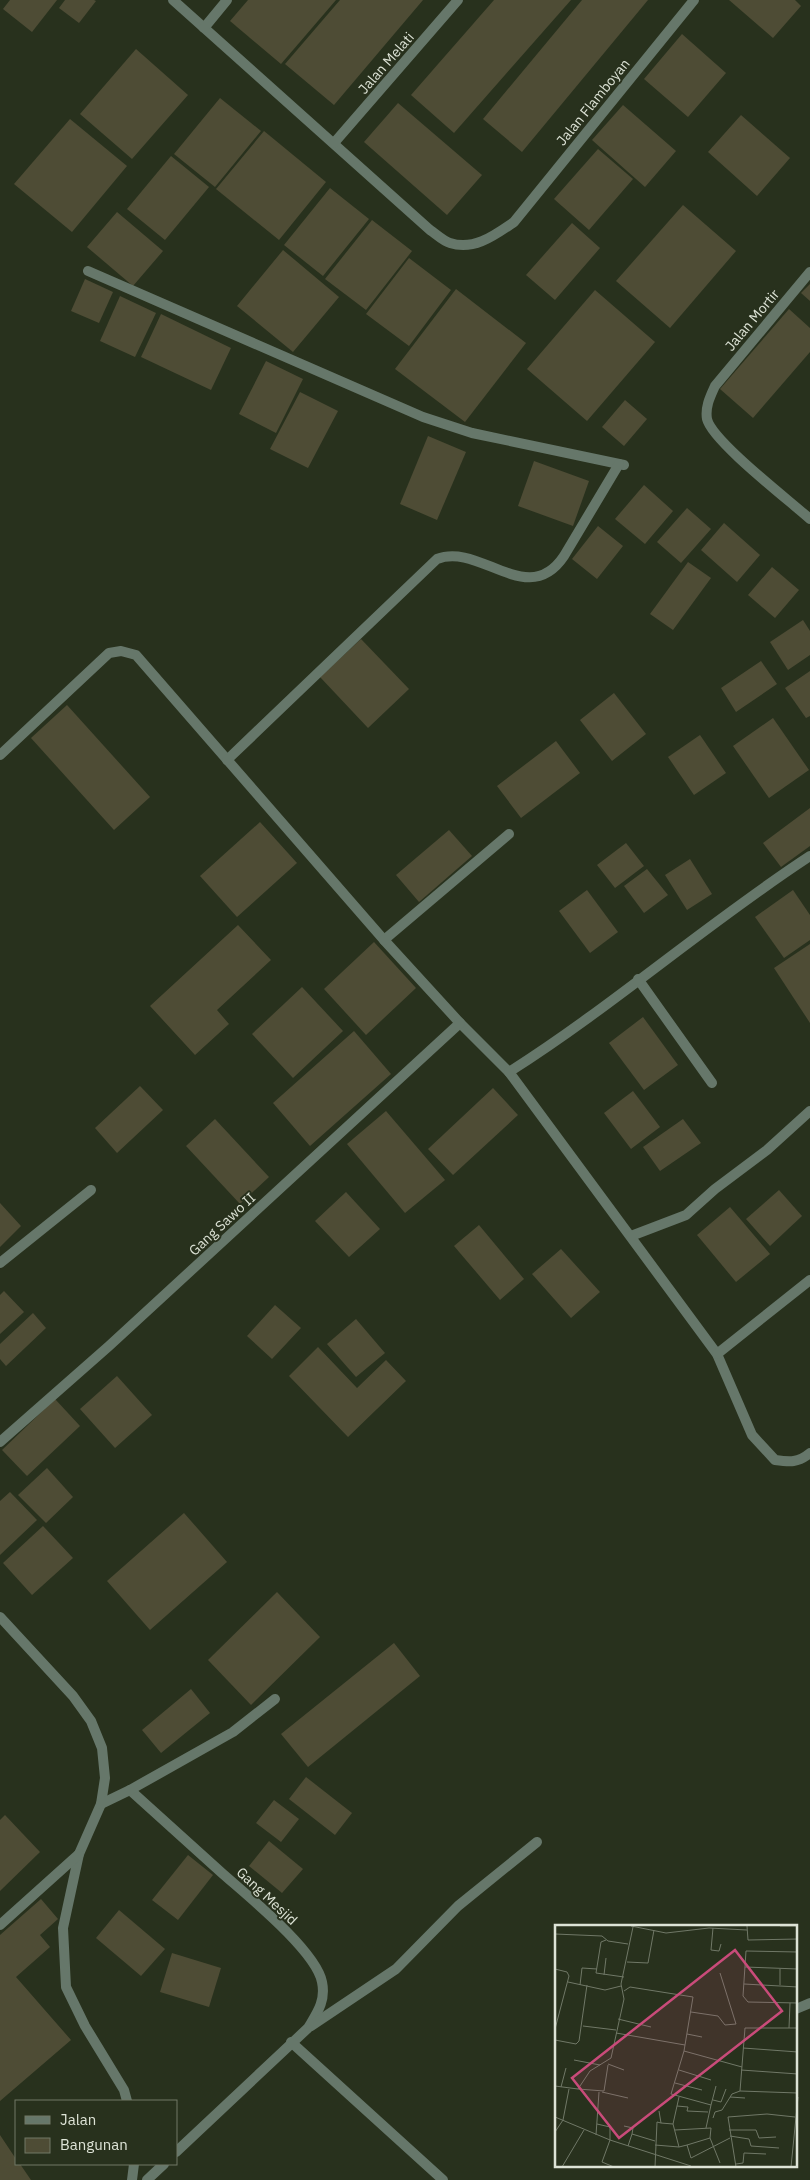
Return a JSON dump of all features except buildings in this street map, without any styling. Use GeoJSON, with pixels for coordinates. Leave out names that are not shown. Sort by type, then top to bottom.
{"type":"FeatureCollection","features":[{"type":"Feature","properties":{"kind":"street","name":"Jalan Flamboyan"},"geometry":{"type":"LineString","coordinates":[[173,0],[430,230],[448,243],[463,246],[484,242],[514,222],[694,0]]}},
{"type":"Feature","properties":{"kind":"street"},"geometry":{"type":"LineString","coordinates":[[204,28],[227,0]]}},
{"type":"Feature","properties":{"kind":"street","name":"Jalan Melati"},"geometry":{"type":"LineString","coordinates":[[334,143],[458,0]]}},
{"type":"Feature","properties":{"kind":"street"},"geometry":{"type":"LineString","coordinates":[[88,271],[423,417],[472,433],[622,465],[564,556],[554,568],[538,576],[518,577],[458,555],[447,555],[437,559],[227,760]]}},
{"type":"Feature","properties":{"kind":"street","name":"Jalan Mortir"},"geometry":{"type":"LineString","coordinates":[[810,272],[715,386],[708,401],[707,418],[718,438],[810,519]]}},
{"type":"Feature","properties":{"kind":"street"},"geometry":{"type":"LineString","coordinates":[[0,755],[109,653],[121,651],[136,655],[384,940],[460,1023],[509,1072],[717,1354],[752,1435],[775,1460],[793,1462],[802,1460],[810,1453]]}},
{"type":"Feature","properties":{"kind":"street"},"geometry":{"type":"LineString","coordinates":[[384,940],[508,834]]}},
{"type":"Feature","properties":{"kind":"street"},"geometry":{"type":"LineString","coordinates":[[509,1072],[547,1048],[638,979],[810,856]]}},
{"type":"Feature","properties":{"kind":"street"},"geometry":{"type":"LineString","coordinates":[[638,979],[712,1083]]}},
{"type":"Feature","properties":{"kind":"street","name":"Gang Sawo II"},"geometry":{"type":"LineString","coordinates":[[0,1442],[109,1346],[460,1023]]}},
{"type":"Feature","properties":{"kind":"street"},"geometry":{"type":"LineString","coordinates":[[630,1236],[686,1215],[715,1188],[767,1150],[810,1111]]}},
{"type":"Feature","properties":{"kind":"street"},"geometry":{"type":"LineString","coordinates":[[0,1263],[91,1190]]}},
{"type":"Feature","properties":{"kind":"street"},"geometry":{"type":"LineString","coordinates":[[717,1354],[810,1280]]}},
{"type":"Feature","properties":{"kind":"street"},"geometry":{"type":"LineString","coordinates":[[0,1617],[68,1690],[91,1721],[102,1748],[105,1778],[100,1804],[79,1854],[63,1928],[66,1987],[86,2026],[124,2090],[127,2100]]}},
{"type":"Feature","properties":{"kind":"street"},"geometry":{"type":"LineString","coordinates":[[100,1804],[130,1790],[233,1732],[275,1699]]}},
{"type":"Feature","properties":{"kind":"street","name":"Gang Mesjid"},"geometry":{"type":"LineString","coordinates":[[130,1790],[289,1934],[314,1965],[322,1981],[324,1996],[321,2008],[308,2028],[178,2150]]}},
{"type":"Feature","properties":{"kind":"street"},"geometry":{"type":"LineString","coordinates":[[308,2028],[396,1969],[458,1906],[537,1842]]}},
{"type":"Feature","properties":{"kind":"street"},"geometry":{"type":"LineString","coordinates":[[0,1925],[79,1854]]}},
{"type":"Feature","properties":{"kind":"street"},"geometry":{"type":"LineString","coordinates":[[798,2009],[810,2003]]}},
{"type":"Feature","properties":{"kind":"street"},"geometry":{"type":"LineString","coordinates":[[291,2042],[442,2180]]}},
{"type":"Feature","properties":{"kind":"street"},"geometry":{"type":"LineString","coordinates":[[132,2180],[134,2165]]}},
{"type":"Feature","properties":{"kind":"street"},"geometry":{"type":"LineString","coordinates":[[147,2180],[163,2165]]}}]}
